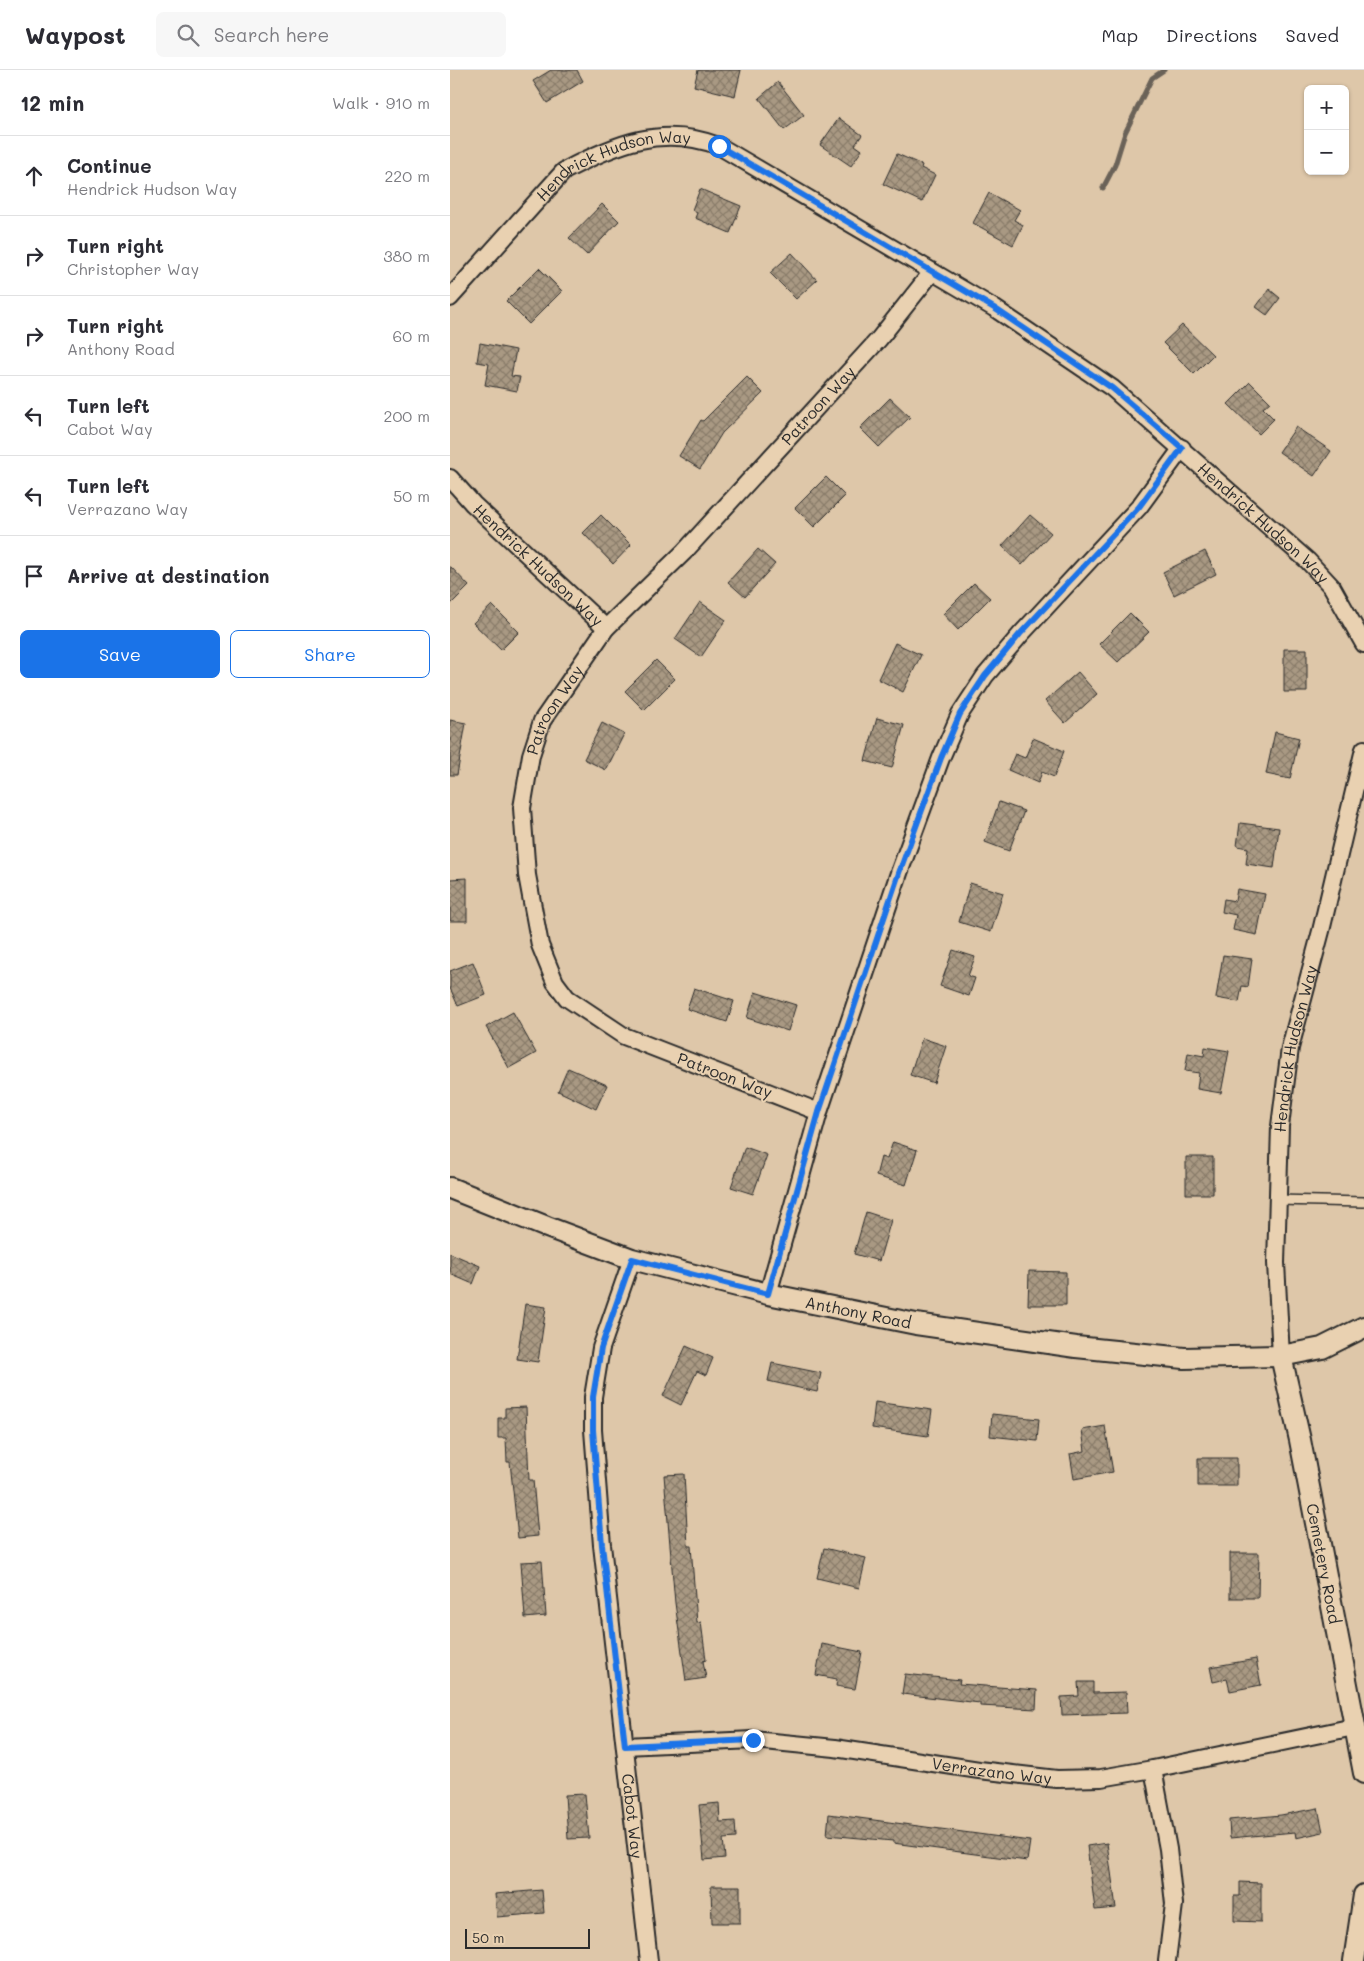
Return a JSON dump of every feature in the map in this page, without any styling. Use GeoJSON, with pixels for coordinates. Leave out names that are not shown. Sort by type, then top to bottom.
{"type":"FeatureCollection","features":[{"type":"Feature","properties":{"kind":"street","name":"Hendrick Hudson Way"},"geometry":{"type":"LineString","coordinates":[[450,298],[564,170],[638,139],[674,136],[699,138],[719,146],[994,308],[1112,388],[1308,561],[1332,588],[1364,644]]}},
{"type":"Feature","properties":{"kind":"street","name":"Patroon Way"},"geometry":{"type":"LineString","coordinates":[[819,1112],[624,1036],[567,998],[555,982],[540,945],[527,875],[522,808],[531,756],[542,721],[606,628],[684,552],[839,383],[879,339],[932,272]]}},
{"type":"Feature","properties":{"kind":"street"},"geometry":{"type":"LineString","coordinates":[[768,1294],[819,1112],[902,864],[941,758],[960,714],[985,676],[1020,634],[1139,507],[1182,448]]}},
{"type":"Feature","properties":{"kind":"street","name":"Hendrick Hudson Way"},"geometry":{"type":"LineString","coordinates":[[450,478],[473,504],[606,628]]}},
{"type":"Feature","properties":{"kind":"street","name":"Hendrick Hudson Way"},"geometry":{"type":"LineString","coordinates":[[1281,1356],[1276,1263],[1277,1200],[1280,1126],[1290,1048],[1321,931],[1364,749]]}},
{"type":"Feature","properties":{"kind":"street","name":"Anthony Road"},"geometry":{"type":"LineString","coordinates":[[450,1188],[632,1259],[768,1294],[916,1324],[1076,1347],[1184,1358],[1281,1356],[1322,1348],[1364,1327]]}},
{"type":"Feature","properties":{"kind":"street","name":"Cabot Way"},"geometry":{"type":"LineString","coordinates":[[632,1259],[601,1348],[593,1397],[593,1430],[602,1545],[649,1961]]}},
{"type":"Feature","properties":{"kind":"street","name":"Cemetery Road"},"geometry":{"type":"LineString","coordinates":[[1281,1356],[1300,1440],[1364,1773]]}},
{"type":"Feature","properties":{"kind":"street","name":"Verrazano Way"},"geometry":{"type":"LineString","coordinates":[[625,1746],[753,1740],[835,1748],[979,1770],[1057,1779],[1101,1778],[1354,1727]]}},
{"type":"Feature","properties":{"kind":"street"},"geometry":{"type":"LineString","coordinates":[[1153,1769],[1168,1849],[1174,1904],[1167,1961]]}},
{"type":"Feature","properties":{"kind":"street"},"geometry":{"type":"LineString","coordinates":[[1354,1961],[1364,1895]]}},
{"type":"Feature","properties":{"kind":"lane"},"geometry":{"type":"LineString","coordinates":[[1277,1200],[1364,1202]]}},
{"type":"Feature","properties":{"kind":"building"},"geometry":{"type":"Polygon","coordinates":[[[551,70],[577,70],[583,81],[547,103],[533,81],[551,70]]]}},
{"type":"Feature","properties":{"kind":"building"},"geometry":{"type":"Polygon","coordinates":[[[698,70],[741,70],[735,96],[694,86],[698,70]]]}},
{"type":"Feature","properties":{"kind":"building"},"geometry":{"type":"Polygon","coordinates":[[[778,82],[804,115],[784,130],[759,98],[778,82]]]}},
{"type":"Feature","properties":{"kind":"building"},"geometry":{"type":"Polygon","coordinates":[[[839,118],[862,135],[855,145],[862,150],[851,166],[820,145],[839,118]]]}},
{"type":"Feature","properties":{"kind":"building"},"geometry":{"type":"Polygon","coordinates":[[[897,154],[922,165],[921,168],[935,175],[922,202],[883,184],[897,154]]]}},
{"type":"Feature","properties":{"kind":"building"},"geometry":{"type":"Polygon","coordinates":[[[700,189],[741,206],[730,233],[695,218],[697,213],[692,210],[700,189]]]}},
{"type":"Feature","properties":{"kind":"building"},"geometry":{"type":"Polygon","coordinates":[[[989,193],[1020,210],[1014,220],[1023,225],[1013,245],[973,223],[989,193]]]}},
{"type":"Feature","properties":{"kind":"building"},"geometry":{"type":"Polygon","coordinates":[[[602,204],[619,221],[587,255],[569,238],[602,204]]]}},
{"type":"Feature","properties":{"kind":"building"},"geometry":{"type":"Polygon","coordinates":[[[792,253],[817,280],[796,299],[770,273],[792,253]]]}},
{"type":"Feature","properties":{"kind":"building"},"geometry":{"type":"Polygon","coordinates":[[[539,268],[562,291],[529,324],[506,301],[539,268]]]}},
{"type":"Feature","properties":{"kind":"building"},"geometry":{"type":"Polygon","coordinates":[[[1269,289],[1280,298],[1267,315],[1256,307],[1269,289]]]}},
{"type":"Feature","properties":{"kind":"building"},"geometry":{"type":"Polygon","coordinates":[[[1182,325],[1213,355],[1194,374],[1163,343],[1182,325]]]}},
{"type":"Feature","properties":{"kind":"building"},"geometry":{"type":"Polygon","coordinates":[[[480,343],[516,350],[511,376],[520,377],[517,391],[485,385],[489,364],[477,362],[480,343]]]}},
{"type":"Feature","properties":{"kind":"building"},"geometry":{"type":"Polygon","coordinates":[[[747,377],[763,393],[722,433],[700,469],[679,456],[701,420],[703,421],[747,377]]]}},
{"type":"Feature","properties":{"kind":"building"},"geometry":{"type":"Polygon","coordinates":[[[1250,382],[1270,402],[1263,408],[1274,419],[1259,434],[1228,404],[1250,382]]]}},
{"type":"Feature","properties":{"kind":"building"},"geometry":{"type":"Polygon","coordinates":[[[890,398],[910,417],[879,447],[860,428],[890,398]]]}},
{"type":"Feature","properties":{"kind":"building"},"geometry":{"type":"Polygon","coordinates":[[[1296,427],[1331,451],[1314,476],[1279,452],[1296,427]]]}},
{"type":"Feature","properties":{"kind":"building"},"geometry":{"type":"Polygon","coordinates":[[[826,477],[845,496],[814,527],[795,508],[826,477]]]}},
{"type":"Feature","properties":{"kind":"building"},"geometry":{"type":"Polygon","coordinates":[[[601,515],[631,545],[613,564],[583,533],[601,515]]]}},
{"type":"Feature","properties":{"kind":"building"},"geometry":{"type":"Polygon","coordinates":[[[1030,515],[1051,533],[1022,565],[1002,546],[1030,515]]]}},
{"type":"Feature","properties":{"kind":"building"},"geometry":{"type":"Polygon","coordinates":[[[758,549],[775,564],[745,597],[728,582],[758,549]]]}},
{"type":"Feature","properties":{"kind":"building"},"geometry":{"type":"Polygon","coordinates":[[[1205,551],[1216,574],[1174,595],[1163,572],[1205,551]]]}},
{"type":"Feature","properties":{"kind":"building"},"geometry":{"type":"Polygon","coordinates":[[[450,566],[469,586],[450,605],[450,566]]]}},
{"type":"Feature","properties":{"kind":"building"},"geometry":{"type":"Polygon","coordinates":[[[974,583],[990,598],[958,630],[943,614],[974,583]]]}},
{"type":"Feature","properties":{"kind":"building"},"geometry":{"type":"Polygon","coordinates":[[[700,602],[726,620],[701,657],[675,639],[700,602]]]}},
{"type":"Feature","properties":{"kind":"building"},"geometry":{"type":"Polygon","coordinates":[[[492,605],[519,632],[501,650],[473,623],[492,605]]]}},
{"type":"Feature","properties":{"kind":"building"},"geometry":{"type":"Polygon","coordinates":[[[1130,613],[1149,632],[1118,662],[1099,644],[1130,613]]]}},
{"type":"Feature","properties":{"kind":"building"},"geometry":{"type":"Polygon","coordinates":[[[895,643],[921,655],[903,692],[878,679],[895,643]]]}},
{"type":"Feature","properties":{"kind":"building"},"geometry":{"type":"Polygon","coordinates":[[[1284,649],[1307,649],[1307,692],[1284,692],[1284,649]]]}},
{"type":"Feature","properties":{"kind":"building"},"geometry":{"type":"Polygon","coordinates":[[[656,660],[675,679],[644,710],[625,691],[656,660]]]}},
{"type":"Feature","properties":{"kind":"building"},"geometry":{"type":"Polygon","coordinates":[[[1078,672],[1097,694],[1065,723],[1045,701],[1078,672]]]}},
{"type":"Feature","properties":{"kind":"building"},"geometry":{"type":"Polygon","coordinates":[[[877,718],[904,725],[892,768],[865,761],[877,718]]]}},
{"type":"Feature","properties":{"kind":"building"},"geometry":{"type":"Polygon","coordinates":[[[450,720],[466,723],[457,775],[450,775],[450,720]]]}},
{"type":"Feature","properties":{"kind":"building"},"geometry":{"type":"Polygon","coordinates":[[[602,723],[624,734],[606,770],[584,759],[602,723]]]}},
{"type":"Feature","properties":{"kind":"building"},"geometry":{"type":"Polygon","coordinates":[[[1275,732],[1299,738],[1290,779],[1266,774],[1275,732]]]}},
{"type":"Feature","properties":{"kind":"building"},"geometry":{"type":"Polygon","coordinates":[[[1033,738],[1064,751],[1054,777],[1042,772],[1038,783],[1008,770],[1015,754],[1025,758],[1033,738]]]}},
{"type":"Feature","properties":{"kind":"building"},"geometry":{"type":"Polygon","coordinates":[[[999,802],[1024,811],[1009,851],[985,842],[999,802]]]}},
{"type":"Feature","properties":{"kind":"building"},"geometry":{"type":"Polygon","coordinates":[[[1240,823],[1279,828],[1274,868],[1246,864],[1248,848],[1237,846],[1240,823]]]}},
{"type":"Feature","properties":{"kind":"building"},"geometry":{"type":"Polygon","coordinates":[[[467,878],[467,921],[450,921],[450,879],[467,878]]]}},
{"type":"Feature","properties":{"kind":"building"},"geometry":{"type":"Polygon","coordinates":[[[970,883],[1003,893],[991,932],[959,922],[970,883]]]}},
{"type":"Feature","properties":{"kind":"building"},"geometry":{"type":"Polygon","coordinates":[[[1237,889],[1265,894],[1257,935],[1233,930],[1236,915],[1222,912],[1224,899],[1235,901],[1237,889]]]}},
{"type":"Feature","properties":{"kind":"building"},"geometry":{"type":"Polygon","coordinates":[[[953,950],[975,957],[968,976],[975,978],[969,996],[940,986],[953,950]]]}},
{"type":"Feature","properties":{"kind":"building"},"geometry":{"type":"Polygon","coordinates":[[[1223,955],[1252,959],[1248,987],[1242,986],[1239,1002],[1216,998],[1223,955]]]}},
{"type":"Feature","properties":{"kind":"building"},"geometry":{"type":"Polygon","coordinates":[[[473,962],[486,995],[458,1006],[450,988],[450,971],[473,962]]]}},
{"type":"Feature","properties":{"kind":"building"},"geometry":{"type":"Polygon","coordinates":[[[694,988],[734,1001],[727,1022],[687,1009],[694,988]]]}},
{"type":"Feature","properties":{"kind":"building"},"geometry":{"type":"Polygon","coordinates":[[[755,992],[796,1005],[788,1031],[747,1018],[755,992]]]}},
{"type":"Feature","properties":{"kind":"building"},"geometry":{"type":"Polygon","coordinates":[[[513,1012],[536,1053],[509,1068],[486,1027],[513,1012]]]}},
{"type":"Feature","properties":{"kind":"building"},"geometry":{"type":"Polygon","coordinates":[[[922,1038],[946,1046],[934,1083],[910,1075],[922,1038]]]}},
{"type":"Feature","properties":{"kind":"building"},"geometry":{"type":"Polygon","coordinates":[[[1205,1047],[1229,1051],[1221,1093],[1197,1089],[1199,1073],[1185,1071],[1188,1053],[1204,1056],[1205,1047]]]}},
{"type":"Feature","properties":{"kind":"building"},"geometry":{"type":"Polygon","coordinates":[[[568,1068],[607,1085],[596,1109],[558,1091],[568,1068]]]}},
{"type":"Feature","properties":{"kind":"building"},"geometry":{"type":"Polygon","coordinates":[[[893,1142],[917,1150],[906,1185],[876,1176],[881,1157],[887,1159],[893,1142]]]}},
{"type":"Feature","properties":{"kind":"building"},"geometry":{"type":"Polygon","coordinates":[[[745,1147],[767,1155],[753,1194],[731,1187],[745,1147]]]}},
{"type":"Feature","properties":{"kind":"building"},"geometry":{"type":"Polygon","coordinates":[[[1186,1157],[1213,1157],[1213,1194],[1186,1194],[1186,1157]]]}},
{"type":"Feature","properties":{"kind":"building"},"geometry":{"type":"Polygon","coordinates":[[[866,1212],[891,1220],[879,1261],[854,1254],[866,1212]]]}},
{"type":"Feature","properties":{"kind":"building"},"geometry":{"type":"Polygon","coordinates":[[[450,1253],[480,1266],[473,1284],[450,1274],[450,1253]]]}},
{"type":"Feature","properties":{"kind":"building"},"geometry":{"type":"Polygon","coordinates":[[[1029,1271],[1066,1272],[1066,1305],[1028,1305],[1029,1271]]]}},
{"type":"Feature","properties":{"kind":"building"},"geometry":{"type":"Polygon","coordinates":[[[525,1304],[546,1307],[538,1362],[517,1359],[525,1304]]]}},
{"type":"Feature","properties":{"kind":"building"},"geometry":{"type":"Polygon","coordinates":[[[686,1346],[713,1358],[706,1375],[697,1371],[681,1405],[663,1396],[686,1346]]]}},
{"type":"Feature","properties":{"kind":"building"},"geometry":{"type":"Polygon","coordinates":[[[772,1363],[821,1373],[817,1392],[768,1381],[772,1363]]]}},
{"type":"Feature","properties":{"kind":"building"},"geometry":{"type":"Polygon","coordinates":[[[875,1402],[932,1410],[928,1436],[872,1428],[875,1402]]]}},
{"type":"Feature","properties":{"kind":"building"},"geometry":{"type":"Polygon","coordinates":[[[526,1407],[529,1480],[533,1480],[538,1536],[518,1538],[510,1462],[507,1462],[506,1438],[498,1438],[498,1418],[505,1418],[505,1408],[526,1407]]]}},
{"type":"Feature","properties":{"kind":"building"},"geometry":{"type":"Polygon","coordinates":[[[992,1414],[1039,1419],[1037,1441],[990,1436],[992,1414]]]}},
{"type":"Feature","properties":{"kind":"building"},"geometry":{"type":"Polygon","coordinates":[[[1105,1426],[1113,1472],[1074,1479],[1070,1454],[1085,1451],[1082,1430],[1105,1426]]]}},
{"type":"Feature","properties":{"kind":"building"},"geometry":{"type":"Polygon","coordinates":[[[1198,1458],[1237,1458],[1237,1486],[1198,1486],[1198,1458]]]}},
{"type":"Feature","properties":{"kind":"building"},"geometry":{"type":"Polygon","coordinates":[[[684,1474],[688,1546],[691,1546],[697,1623],[701,1622],[706,1660],[703,1661],[706,1678],[686,1681],[675,1603],[664,1475],[684,1474]]]}},
{"type":"Feature","properties":{"kind":"building"},"geometry":{"type":"Polygon","coordinates":[[[824,1548],[866,1558],[859,1588],[817,1578],[824,1548]]]}},
{"type":"Feature","properties":{"kind":"building"},"geometry":{"type":"Polygon","coordinates":[[[1230,1553],[1259,1553],[1258,1598],[1230,1598],[1230,1553]]]}},
{"type":"Feature","properties":{"kind":"building"},"geometry":{"type":"Polygon","coordinates":[[[542,1561],[546,1616],[525,1618],[521,1562],[542,1561]]]}},
{"type":"Feature","properties":{"kind":"building"},"geometry":{"type":"Polygon","coordinates":[[[822,1644],[862,1652],[855,1689],[836,1686],[837,1679],[816,1675],[822,1644]]]}},
{"type":"Feature","properties":{"kind":"building"},"geometry":{"type":"Polygon","coordinates":[[[1256,1659],[1261,1685],[1230,1691],[1227,1679],[1213,1682],[1210,1667],[1256,1659]]]}},
{"type":"Feature","properties":{"kind":"building"},"geometry":{"type":"Polygon","coordinates":[[[905,1674],[960,1680],[959,1684],[1037,1690],[1036,1709],[980,1706],[980,1703],[902,1694],[905,1674]]]}},
{"type":"Feature","properties":{"kind":"building"},"geometry":{"type":"Polygon","coordinates":[[[1078,1682],[1093,1682],[1093,1693],[1126,1692],[1127,1713],[1062,1715],[1061,1697],[1079,1696],[1078,1682]]]}},
{"type":"Feature","properties":{"kind":"building"},"geometry":{"type":"Polygon","coordinates":[[[585,1794],[589,1838],[568,1839],[565,1795],[585,1794]]]}},
{"type":"Feature","properties":{"kind":"building"},"geometry":{"type":"Polygon","coordinates":[[[719,1803],[720,1822],[735,1821],[736,1838],[723,1839],[725,1858],[704,1860],[699,1805],[719,1803]]]}},
{"type":"Feature","properties":{"kind":"building"},"geometry":{"type":"Polygon","coordinates":[[[1318,1808],[1323,1832],[1296,1838],[1295,1832],[1230,1838],[1229,1820],[1281,1815],[1318,1808]]]}},
{"type":"Feature","properties":{"kind":"building"},"geometry":{"type":"Polygon","coordinates":[[[829,1814],[1030,1841],[1027,1861],[893,1843],[893,1841],[827,1835],[829,1814]]]}},
{"type":"Feature","properties":{"kind":"building"},"geometry":{"type":"Polygon","coordinates":[[[1107,1843],[1116,1908],[1095,1910],[1087,1846],[1107,1843]]]}},
{"type":"Feature","properties":{"kind":"building"},"geometry":{"type":"Polygon","coordinates":[[[1240,1882],[1261,1883],[1261,1922],[1234,1921],[1234,1896],[1240,1896],[1240,1882]]]}},
{"type":"Feature","properties":{"kind":"building"},"geometry":{"type":"Polygon","coordinates":[[[711,1886],[740,1886],[740,1923],[712,1923],[711,1886]]]}},
{"type":"Feature","properties":{"kind":"building"},"geometry":{"type":"Polygon","coordinates":[[[542,1890],[544,1913],[497,1917],[495,1894],[542,1890]]]}},
{"type":"Feature","properties":{"kind":"waterway"},"geometry":{"type":"LineString","coordinates":[[1103,188],[1115,165],[1125,133],[1152,78],[1164,70]]}},
{"type":"Feature","properties":{"kind":"route"},"geometry":{"type":"LineString","coordinates":[[719,146],[994,308],[1112,388],[1182,448],[1139,507],[1020,634],[985,676],[960,714],[941,758],[899,873],[819,1112],[768,1294],[632,1259],[601,1348],[593,1397],[593,1430],[602,1545],[625,1746],[753,1740]]}}]}
